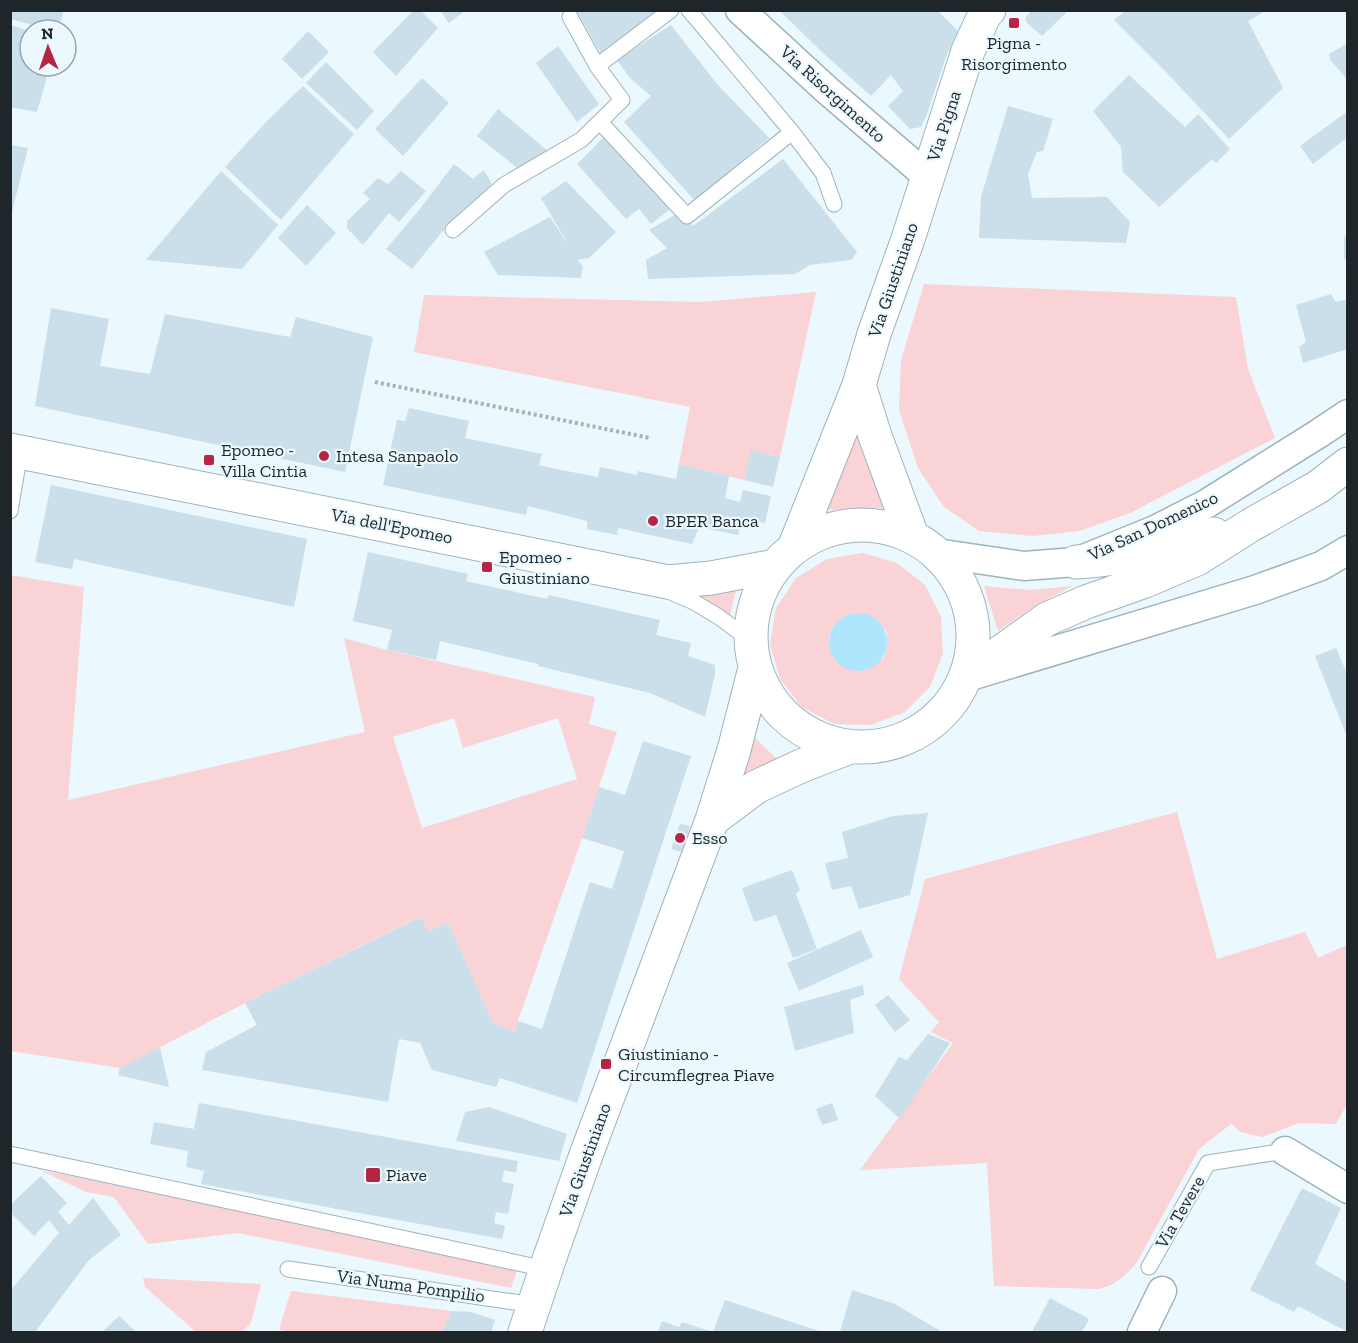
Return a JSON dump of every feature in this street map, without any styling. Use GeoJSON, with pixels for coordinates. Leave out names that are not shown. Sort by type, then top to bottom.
{"type":"FeatureCollection","features":[{"type":"Feature","properties":{"kind":"main road","name":"Via Pigna"},"geometry":{"type":"LineString","coordinates":[[927,176],[968,51],[989,10]]}},
{"type":"Feature","properties":{"kind":"main road","name":"Via Giustiniano"},"geometry":{"type":"LineString","coordinates":[[530,1319],[586,1155],[712,820],[734,750],[752,654],[753,614],[761,589],[784,557],[860,385],[874,334],[908,239],[927,176]]}},
{"type":"Feature","properties":{"kind":"main road"},"geometry":{"type":"LineString","coordinates":[[860,385],[875,435],[924,545]]}},
{"type":"Feature","properties":{"kind":"main road","name":"Via dell'Epomeo"},"geometry":{"type":"LineString","coordinates":[[15,455],[668,582],[711,578],[784,557]]}},
{"type":"Feature","properties":{"kind":"main road"},"geometry":{"type":"LineString","coordinates":[[966,677],[1047,619],[1197,559],[1251,525],[1318,488],[1347,464]]}},
{"type":"Feature","properties":{"kind":"main road"},"geometry":{"type":"LineString","coordinates":[[752,654],[769,697],[790,722],[818,739],[850,747],[874,747],[898,742],[920,732],[939,717],[955,699],[966,677],[973,652],[974,624],[968,598],[955,573],[924,545],[882,527],[851,525],[821,532],[784,557]]}},
{"type":"Feature","properties":{"kind":"main road"},"geometry":{"type":"LineString","coordinates":[[1076,562],[1099,561],[1136,554],[1251,525]]}},
{"type":"Feature","properties":{"kind":"main road"},"geometry":{"type":"LineString","coordinates":[[712,820],[756,787],[850,747]]}},
{"type":"Feature","properties":{"kind":"street","name":"Via Risorgimento"},"geometry":{"type":"LineString","coordinates":[[740,10],[828,91],[927,176]]}},
{"type":"Feature","properties":{"kind":"street","name":"Via San Domenico"},"geometry":{"type":"LineString","coordinates":[[924,545],[1024,566],[1076,562],[1155,530],[1206,504],[1347,414]]}},
{"type":"Feature","properties":{"kind":"street"},"geometry":{"type":"LineString","coordinates":[[966,677],[1255,590],[1321,566],[1347,550]]}},
{"type":"Feature","properties":{"kind":"street","name":"Via Tevere"},"geometry":{"type":"LineString","coordinates":[[1285,1151],[1347,1189]]}},
{"type":"Feature","properties":{"kind":"street","name":"Via Tevere"},"geometry":{"type":"LineString","coordinates":[[1142,1332],[1155,1279]]}},
{"type":"Feature","properties":{"kind":"lane"},"geometry":{"type":"LineString","coordinates":[[597,66],[671,10]]}},
{"type":"Feature","properties":{"kind":"lane"},"geometry":{"type":"LineString","coordinates":[[689,10],[792,132],[823,173],[834,204]]}},
{"type":"Feature","properties":{"kind":"lane"},"geometry":{"type":"LineString","coordinates":[[453,230],[504,185],[581,140],[622,100],[597,66],[570,17]]}},
{"type":"Feature","properties":{"kind":"lane"},"geometry":{"type":"LineString","coordinates":[[600,122],[687,216],[792,132]]}},
{"type":"Feature","properties":{"kind":"lane"},"geometry":{"type":"LineString","coordinates":[[10,511],[15,455]]}},
{"type":"Feature","properties":{"kind":"lane","name":"Via dell'Epomeo"},"geometry":{"type":"LineString","coordinates":[[15,455],[665,589],[694,602],[719,617],[752,654]]}},
{"type":"Feature","properties":{"kind":"lane","name":"Via Tevere"},"geometry":{"type":"LineString","coordinates":[[1155,1279],[1208,1163],[1285,1151]]}},
{"type":"Feature","properties":{"kind":"lane"},"geometry":{"type":"LineString","coordinates":[[10,1154],[548,1263]]}},
{"type":"Feature","properties":{"kind":"lane","name":"Via Numa Pompilio"},"geometry":{"type":"LineString","coordinates":[[288,1269],[530,1319]]}},
{"type":"Feature","properties":{"kind":"path"},"geometry":{"type":"LineString","coordinates":[[375,382],[650,438]]}},
{"type":"Feature","properties":{"kind":"shaded area"},"geometry":{"type":"Polygon","coordinates":[[[924,284],[1236,297],[1248,369],[1275,438],[1130,513],[1079,531],[1033,536],[979,531],[944,507],[918,468],[899,410],[901,360],[924,284]]]}},
{"type":"Feature","properties":{"kind":"shaded area"},"geometry":{"type":"Polygon","coordinates":[[[816,292],[780,457],[751,451],[744,480],[679,464],[690,407],[414,352],[424,295],[700,302],[816,292]]]}},
{"type":"Feature","properties":{"kind":"shaded area"},"geometry":{"type":"Polygon","coordinates":[[[856,426],[890,508],[826,510],[856,426]]]}},
{"type":"Feature","properties":{"kind":"shaded area"},"geometry":{"type":"Polygon","coordinates":[[[863,553],[897,563],[925,585],[941,617],[943,653],[930,687],[905,712],[871,725],[834,724],[802,707],[780,679],[770,644],[776,608],[796,578],[827,559],[863,553]],[[886,630],[830,633],[831,653],[882,660],[887,642],[886,630]]]}},
{"type":"Feature","properties":{"kind":"shaded area"},"geometry":{"type":"Polygon","coordinates":[[[10,575],[84,587],[68,800],[365,732],[344,638],[387,650],[595,697],[589,724],[617,732],[514,1032],[493,1023],[448,922],[428,932],[420,917],[247,1002],[120,1068],[11,1051],[10,575]],[[454,718],[393,737],[422,828],[577,779],[558,718],[463,748],[454,718]]]}},
{"type":"Feature","properties":{"kind":"shaded area"},"geometry":{"type":"Polygon","coordinates":[[[737,586],[730,615],[691,590],[737,586]]]}},
{"type":"Feature","properties":{"kind":"shaded area"},"geometry":{"type":"Polygon","coordinates":[[[984,586],[1031,590],[1073,586],[1036,605],[998,631],[984,586]]]}},
{"type":"Feature","properties":{"kind":"shaded area"},"geometry":{"type":"Polygon","coordinates":[[[751,734],[778,760],[732,782],[751,734]]]}},
{"type":"Feature","properties":{"kind":"shaded area"},"geometry":{"type":"Polygon","coordinates":[[[1177,812],[1217,959],[1305,932],[1318,958],[1347,945],[1347,1104],[1336,1124],[1299,1123],[1262,1137],[1241,1132],[1231,1124],[1199,1149],[1137,1262],[1115,1283],[1098,1289],[994,1286],[987,1163],[860,1170],[953,1043],[931,1032],[939,1022],[899,979],[925,879],[1177,812]]]}},
{"type":"Feature","properties":{"kind":"shaded area"},"geometry":{"type":"Polygon","coordinates":[[[42,1171],[518,1268],[511,1288],[238,1233],[148,1244],[114,1197],[86,1192],[42,1171]]]}},
{"type":"Feature","properties":{"kind":"shaded area"},"geometry":{"type":"Polygon","coordinates":[[[143,1278],[261,1284],[251,1323],[242,1332],[196,1332],[145,1287],[143,1278]]]}},
{"type":"Feature","properties":{"kind":"shaded area"},"geometry":{"type":"Polygon","coordinates":[[[291,1291],[452,1311],[441,1332],[285,1332],[279,1329],[291,1291]]]}},
{"type":"Feature","properties":{"kind":"water"},"geometry":{"type":"Polygon","coordinates":[[[852,613],[864,613],[879,621],[887,636],[887,648],[879,663],[864,671],[852,671],[837,663],[829,648],[829,636],[837,621],[852,613]]]}},
{"type":"Feature","properties":{"kind":"building"},"geometry":{"type":"Polygon","coordinates":[[[10,10],[64,10],[62,18],[18,18],[18,21],[10,19],[10,10]]]}},
{"type":"Feature","properties":{"kind":"building"},"geometry":{"type":"Polygon","coordinates":[[[414,10],[420,10],[438,28],[396,76],[373,52],[414,10]]]}},
{"type":"Feature","properties":{"kind":"building"},"geometry":{"type":"Polygon","coordinates":[[[440,10],[466,10],[449,23],[440,10]]]}},
{"type":"Feature","properties":{"kind":"building"},"geometry":{"type":"Polygon","coordinates":[[[576,10],[661,10],[601,54],[576,10]]]}},
{"type":"Feature","properties":{"kind":"building"},"geometry":{"type":"Polygon","coordinates":[[[779,10],[937,10],[959,32],[947,54],[921,127],[910,129],[888,106],[903,91],[891,75],[871,96],[779,10]]]}},
{"type":"Feature","properties":{"kind":"building"},"geometry":{"type":"Polygon","coordinates":[[[1032,10],[1064,10],[1066,13],[1042,36],[1027,23],[1025,18],[1032,10]]]}},
{"type":"Feature","properties":{"kind":"building"},"geometry":{"type":"Polygon","coordinates":[[[1126,10],[1267,10],[1248,21],[1283,88],[1229,139],[1114,20],[1126,10]]]}},
{"type":"Feature","properties":{"kind":"building"},"geometry":{"type":"Polygon","coordinates":[[[10,25],[18,27],[18,78],[47,78],[37,112],[10,107],[10,25]]]}},
{"type":"Feature","properties":{"kind":"building"},"geometry":{"type":"Polygon","coordinates":[[[671,25],[717,84],[769,138],[695,201],[624,122],[651,96],[630,78],[617,60],[671,25]]]}},
{"type":"Feature","properties":{"kind":"building"},"geometry":{"type":"Polygon","coordinates":[[[308,31],[329,52],[302,79],[282,59],[308,31]]]}},
{"type":"Feature","properties":{"kind":"building"},"geometry":{"type":"Polygon","coordinates":[[[1348,43],[1348,78],[1346,78],[1330,60],[1329,54],[1348,43]]]}},
{"type":"Feature","properties":{"kind":"building"},"geometry":{"type":"Polygon","coordinates":[[[558,46],[599,104],[577,122],[536,63],[558,46]]]}},
{"type":"Feature","properties":{"kind":"building"},"geometry":{"type":"Polygon","coordinates":[[[326,62],[374,111],[357,130],[306,83],[326,62]]]}},
{"type":"Feature","properties":{"kind":"building"},"geometry":{"type":"Polygon","coordinates":[[[1129,75],[1185,127],[1198,114],[1230,149],[1216,163],[1212,159],[1159,207],[1123,172],[1121,147],[1093,111],[1129,75]]]}},
{"type":"Feature","properties":{"kind":"building"},"geometry":{"type":"Polygon","coordinates":[[[422,78],[449,103],[403,156],[375,129],[422,78]]]}},
{"type":"Feature","properties":{"kind":"building"},"geometry":{"type":"Polygon","coordinates":[[[303,86],[354,134],[281,220],[225,167],[303,86]]]}},
{"type":"Feature","properties":{"kind":"building"},"geometry":{"type":"Polygon","coordinates":[[[1008,106],[1053,119],[1043,151],[1037,152],[1028,174],[1032,198],[1107,197],[1130,222],[1126,243],[979,238],[981,197],[1008,106]]]}},
{"type":"Feature","properties":{"kind":"building"},"geometry":{"type":"Polygon","coordinates":[[[498,109],[549,152],[520,170],[477,136],[498,109]]]}},
{"type":"Feature","properties":{"kind":"building"},"geometry":{"type":"Polygon","coordinates":[[[1348,111],[1348,137],[1313,164],[1300,146],[1348,111]]]}},
{"type":"Feature","properties":{"kind":"building"},"geometry":{"type":"Polygon","coordinates":[[[604,137],[673,207],[651,224],[639,209],[626,219],[577,164],[604,137]]]}},
{"type":"Feature","properties":{"kind":"building"},"geometry":{"type":"Polygon","coordinates":[[[10,145],[28,148],[11,216],[10,216],[10,145]]]}},
{"type":"Feature","properties":{"kind":"building"},"geometry":{"type":"Polygon","coordinates":[[[783,159],[857,252],[851,260],[810,265],[795,274],[648,279],[646,260],[667,248],[649,230],[678,213],[693,226],[783,159]]]}},
{"type":"Feature","properties":{"kind":"building"},"geometry":{"type":"Polygon","coordinates":[[[454,164],[473,179],[484,170],[492,184],[442,232],[412,269],[386,249],[454,164]]]}},
{"type":"Feature","properties":{"kind":"building"},"geometry":{"type":"Polygon","coordinates":[[[221,171],[278,225],[242,269],[146,260],[221,171]]]}},
{"type":"Feature","properties":{"kind":"building"},"geometry":{"type":"Polygon","coordinates":[[[401,171],[426,191],[399,222],[389,213],[363,245],[347,228],[347,221],[370,199],[363,193],[378,178],[388,184],[401,171]]]}},
{"type":"Feature","properties":{"kind":"building"},"geometry":{"type":"Polygon","coordinates":[[[566,181],[616,232],[589,258],[578,260],[583,267],[581,278],[498,275],[484,252],[550,217],[570,247],[541,198],[566,181]]]}},
{"type":"Feature","properties":{"kind":"building"},"geometry":{"type":"Polygon","coordinates":[[[307,205],[336,233],[306,266],[278,238],[307,205]]]}},
{"type":"Feature","properties":{"kind":"building"},"geometry":{"type":"Polygon","coordinates":[[[1348,235],[1348,260],[1344,259],[1344,237],[1348,235]]]}},
{"type":"Feature","properties":{"kind":"building"},"geometry":{"type":"Polygon","coordinates":[[[1331,294],[1336,302],[1348,299],[1348,349],[1303,363],[1299,347],[1306,342],[1296,305],[1331,294]]]}},
{"type":"Feature","properties":{"kind":"building"},"geometry":{"type":"Polygon","coordinates":[[[51,308],[109,319],[100,366],[150,374],[165,314],[290,337],[296,317],[373,337],[345,472],[35,406],[51,308]]]}},
{"type":"Feature","properties":{"kind":"building"},"geometry":{"type":"Polygon","coordinates":[[[409,408],[469,421],[465,438],[542,454],[539,465],[556,469],[598,477],[600,467],[637,475],[638,471],[676,479],[679,464],[729,476],[725,498],[740,502],[743,490],[771,496],[765,523],[742,518],[738,535],[699,527],[692,544],[618,528],[617,535],[587,529],[587,521],[528,506],[526,515],[383,485],[397,420],[405,421],[409,408]]]}},
{"type":"Feature","properties":{"kind":"building"},"geometry":{"type":"Polygon","coordinates":[[[751,450],[780,457],[773,487],[744,480],[751,450]]]}},
{"type":"Feature","properties":{"kind":"building"},"geometry":{"type":"Polygon","coordinates":[[[51,485],[307,539],[294,607],[74,559],[72,569],[35,562],[51,485]]]}},
{"type":"Feature","properties":{"kind":"building"},"geometry":{"type":"Polygon","coordinates":[[[368,552],[468,574],[466,581],[547,599],[549,595],[660,620],[656,635],[691,643],[688,656],[715,665],[705,717],[650,693],[440,641],[436,660],[387,650],[392,630],[353,621],[368,552]]]}},
{"type":"Feature","properties":{"kind":"building"},"geometry":{"type":"Polygon","coordinates":[[[1336,648],[1348,676],[1347,737],[1315,656],[1336,648]]]}},
{"type":"Feature","properties":{"kind":"building"},"geometry":{"type":"Polygon","coordinates":[[[643,741],[691,756],[577,1103],[500,1078],[496,1087],[432,1070],[420,1043],[399,1039],[388,1102],[202,1070],[206,1052],[257,1025],[245,1003],[421,917],[428,932],[448,922],[493,1023],[514,1032],[518,1021],[542,1029],[590,882],[612,889],[624,851],[582,838],[599,787],[625,795],[643,741]]]}},
{"type":"Feature","properties":{"kind":"building"},"geometry":{"type":"Polygon","coordinates":[[[928,813],[910,895],[859,909],[851,886],[832,890],[825,863],[848,858],[842,832],[893,816],[928,813]]]}},
{"type":"Feature","properties":{"kind":"building"},"geometry":{"type":"Polygon","coordinates":[[[680,824],[690,826],[682,852],[671,849],[680,824]]]}},
{"type":"Feature","properties":{"kind":"building"},"geometry":{"type":"Polygon","coordinates":[[[792,870],[800,890],[796,894],[817,949],[793,958],[776,915],[754,922],[742,888],[792,870]]]}},
{"type":"Feature","properties":{"kind":"building"},"geometry":{"type":"Polygon","coordinates":[[[861,930],[873,957],[799,991],[787,963],[861,930]]]}},
{"type":"Feature","properties":{"kind":"building"},"geometry":{"type":"Polygon","coordinates":[[[863,985],[864,995],[850,1000],[854,1033],[795,1051],[784,1007],[863,985]]]}},
{"type":"Feature","properties":{"kind":"building"},"geometry":{"type":"Polygon","coordinates":[[[888,995],[910,1020],[895,1032],[875,1005],[888,995]]]}},
{"type":"Feature","properties":{"kind":"building"},"geometry":{"type":"Polygon","coordinates":[[[928,1034],[950,1043],[900,1119],[875,1096],[899,1057],[907,1060],[928,1034]]]}},
{"type":"Feature","properties":{"kind":"building"},"geometry":{"type":"Polygon","coordinates":[[[160,1047],[169,1087],[118,1075],[120,1068],[160,1047]]]}},
{"type":"Feature","properties":{"kind":"building"},"geometry":{"type":"Polygon","coordinates":[[[199,1103],[518,1161],[516,1173],[504,1170],[502,1182],[514,1184],[508,1214],[496,1212],[494,1223],[505,1226],[502,1239],[201,1184],[204,1171],[186,1167],[188,1151],[150,1144],[154,1122],[194,1129],[199,1103]]]}},
{"type":"Feature","properties":{"kind":"building"},"geometry":{"type":"Polygon","coordinates":[[[832,1103],[838,1120],[822,1125],[816,1109],[832,1103]]]}},
{"type":"Feature","properties":{"kind":"building"},"geometry":{"type":"Polygon","coordinates":[[[489,1107],[567,1134],[559,1161],[456,1141],[465,1112],[489,1107]]]}},
{"type":"Feature","properties":{"kind":"building"},"geometry":{"type":"Polygon","coordinates":[[[41,1176],[67,1203],[58,1212],[69,1225],[93,1198],[121,1235],[89,1260],[35,1332],[10,1332],[10,1291],[59,1233],[49,1220],[34,1236],[10,1212],[10,1205],[41,1176]]]}},
{"type":"Feature","properties":{"kind":"building"},"geometry":{"type":"Polygon","coordinates":[[[1302,1188],[1341,1208],[1315,1264],[1348,1283],[1348,1332],[1298,1306],[1294,1312],[1250,1290],[1302,1188]]]}},
{"type":"Feature","properties":{"kind":"building"},"geometry":{"type":"Polygon","coordinates":[[[852,1290],[895,1304],[942,1332],[840,1332],[852,1290]]]}},
{"type":"Feature","properties":{"kind":"building"},"geometry":{"type":"Polygon","coordinates":[[[1050,1298],[1089,1319],[1082,1332],[1032,1332],[1050,1298]]]}},
{"type":"Feature","properties":{"kind":"building"},"geometry":{"type":"Polygon","coordinates":[[[725,1300],[822,1332],[713,1332],[725,1300]]]}},
{"type":"Feature","properties":{"kind":"building"},"geometry":{"type":"Polygon","coordinates":[[[452,1311],[471,1312],[495,1320],[491,1332],[441,1332],[452,1311]]]}},
{"type":"Feature","properties":{"kind":"building"},"geometry":{"type":"Polygon","coordinates":[[[119,1316],[136,1332],[102,1332],[119,1316]]]}},
{"type":"Feature","properties":{"kind":"building"},"geometry":{"type":"Polygon","coordinates":[[[662,1321],[679,1327],[682,1322],[710,1331],[658,1332],[662,1321]]]}},
{"type":"Feature","properties":{"kind":"place","name":"Pigna - Risorgimento"},"geometry":{"type":"Point","coordinates":[1014,23]}},
{"type":"Feature","properties":{"kind":"place","name":"Intesa Sanpaolo"},"geometry":{"type":"Point","coordinates":[324,456]}},
{"type":"Feature","properties":{"kind":"place","name":"Epomeo - Villa Cintia"},"geometry":{"type":"Point","coordinates":[209,460]}},
{"type":"Feature","properties":{"kind":"place","name":"BPER Banca"},"geometry":{"type":"Point","coordinates":[653,521]}},
{"type":"Feature","properties":{"kind":"place","name":"Epomeo - Giustiniano"},"geometry":{"type":"Point","coordinates":[487,567]}},
{"type":"Feature","properties":{"kind":"place","name":"Esso"},"geometry":{"type":"Point","coordinates":[680,838]}},
{"type":"Feature","properties":{"kind":"place","name":"Giustiniano - Circumflegrea Piave"},"geometry":{"type":"Point","coordinates":[606,1064]}},
{"type":"Feature","properties":{"kind":"place","name":"Piave"},"geometry":{"type":"Point","coordinates":[373,1175]}}]}
